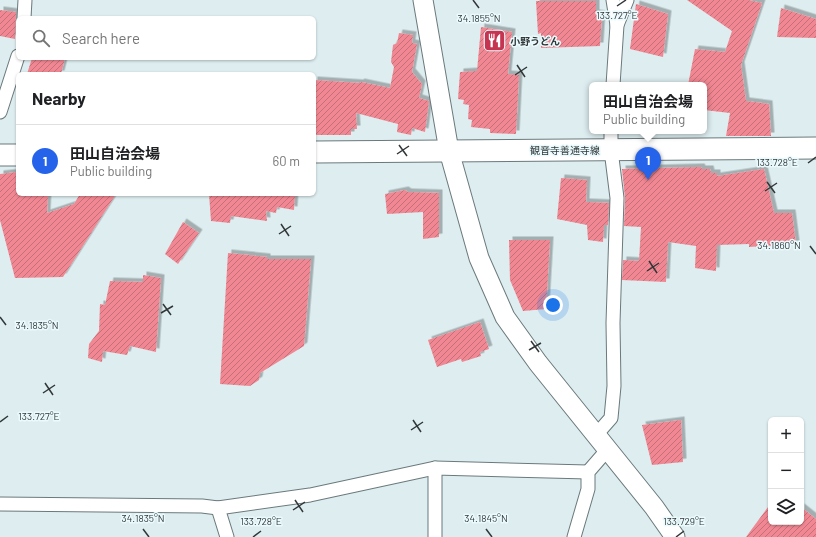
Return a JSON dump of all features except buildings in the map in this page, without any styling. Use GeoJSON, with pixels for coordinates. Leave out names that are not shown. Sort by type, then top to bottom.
{"type":"FeatureCollection","features":[{"type":"Feature","properties":{"kind":"main road","name":"観音寺善通寺線"},"geometry":{"type":"LineString","coordinates":[[316,152],[449,151],[611,140],[816,148]]}},
{"type":"Feature","properties":{"kind":"main road"},"geometry":{"type":"LineString","coordinates":[[0,155],[16,155]]}},
{"type":"Feature","properties":{"kind":"street"},"geometry":{"type":"LineString","coordinates":[[24,16],[25,0]]}},
{"type":"Feature","properties":{"kind":"street"},"geometry":{"type":"LineString","coordinates":[[423,0],[449,151],[479,258],[505,317],[538,363],[654,507],[675,537]]}},
{"type":"Feature","properties":{"kind":"street"},"geometry":{"type":"LineString","coordinates":[[613,0],[616,25],[613,82]]}},
{"type":"Feature","properties":{"kind":"street"},"geometry":{"type":"LineString","coordinates":[[616,25],[627,0]]}},
{"type":"Feature","properties":{"kind":"street"},"geometry":{"type":"LineString","coordinates":[[0,112],[17,60]]}},
{"type":"Feature","properties":{"kind":"street"},"geometry":{"type":"LineString","coordinates":[[574,537],[588,489],[588,472],[611,418],[614,386],[613,323],[617,195],[611,140]]}},
{"type":"Feature","properties":{"kind":"street"},"geometry":{"type":"LineString","coordinates":[[0,504],[202,506],[218,508],[310,494],[434,468],[588,472]]}},
{"type":"Feature","properties":{"kind":"street"},"geometry":{"type":"LineString","coordinates":[[434,468],[434,537]]}},
{"type":"Feature","properties":{"kind":"street"},"geometry":{"type":"LineString","coordinates":[[218,508],[227,537]]}},
{"type":"Feature","properties":{"kind":"place","name":"小野うどん"},"geometry":{"type":"Point","coordinates":[495,41]}},
{"type":"Feature","properties":{"kind":"place","name":"田山自治会場"},"geometry":{"type":"Point","coordinates":[648,180]}}]}
